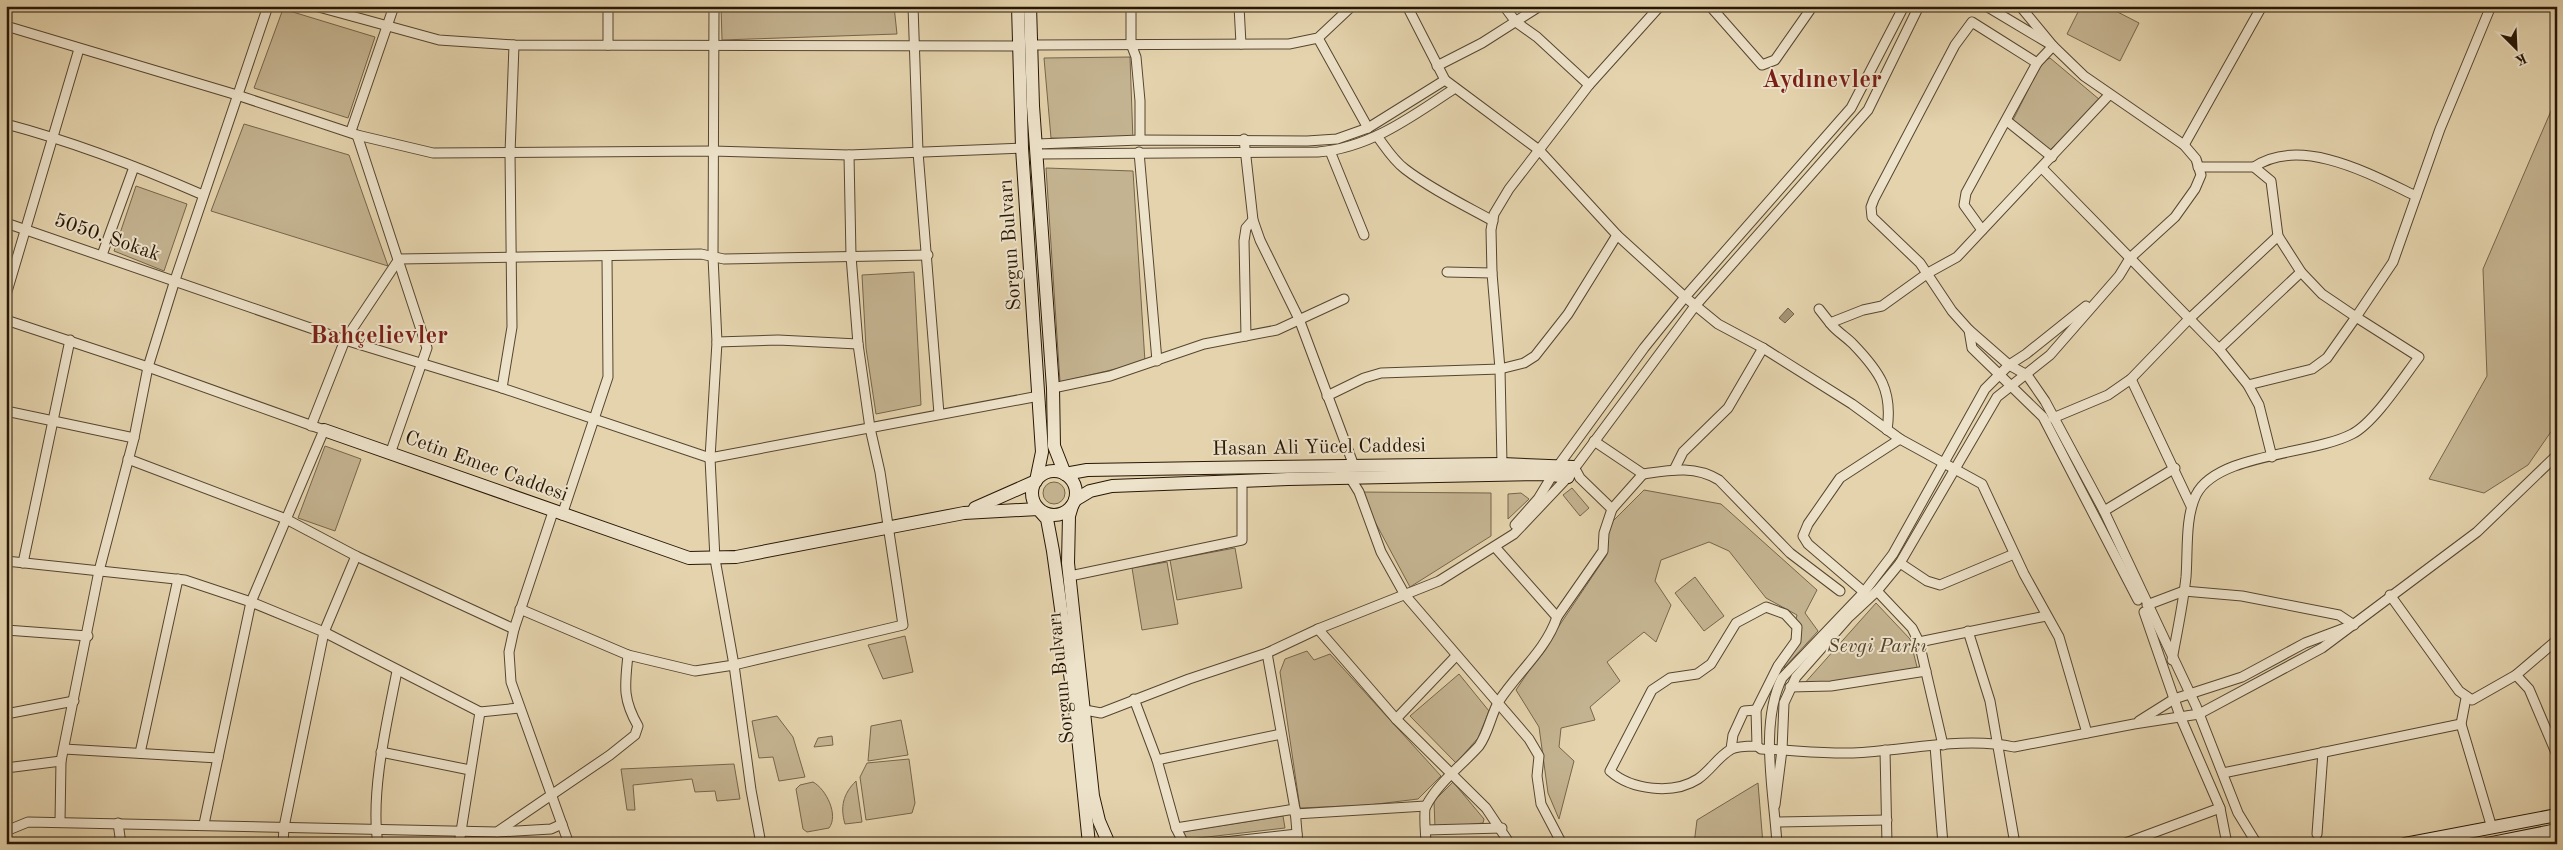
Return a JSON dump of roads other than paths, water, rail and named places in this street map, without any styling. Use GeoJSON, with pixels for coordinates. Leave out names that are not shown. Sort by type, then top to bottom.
{"type":"FeatureCollection","features":[{"type":"Feature","properties":{"kind":"main road","name":"Sorgun Bulvarı"},"geometry":{"type":"LineString","coordinates":[[1018,6],[1026,45],[1037,149],[1053,388],[1054,446],[1065,474]]}},
{"type":"Feature","properties":{"kind":"main road","name":"Sorgun Bulvarı"},"geometry":{"type":"LineString","coordinates":[[1030,6],[1026,45],[1022,148],[1042,452],[1036,481]]}},
{"type":"Feature","properties":{"kind":"main road","name":"Cetin Emec Caddesi"},"geometry":{"type":"LineString","coordinates":[[324,430],[689,558],[715,559],[753,554],[888,526],[964,513]]}},
{"type":"Feature","properties":{"kind":"main road","name":"Hasan Ali Yücel Caddesi"},"geometry":{"type":"LineString","coordinates":[[1065,474],[1087,470],[1502,464],[1574,474]]}},
{"type":"Feature","properties":{"kind":"main road","name":"Hasan Ali Yücel Caddesi"},"geometry":{"type":"LineString","coordinates":[[1073,503],[1090,491],[1112,486],[1556,471]]}},
{"type":"Feature","properties":{"kind":"main road"},"geometry":{"type":"LineString","coordinates":[[964,513],[1038,509],[1052,516],[1066,512],[1073,503],[1074,486],[1065,474],[1052,472],[1040,476],[1036,481],[1032,496],[1038,509]]}},
{"type":"Feature","properties":{"kind":"main road"},"geometry":{"type":"LineString","coordinates":[[964,513],[1036,481]]}},
{"type":"Feature","properties":{"kind":"main road","name":"Sorgun Bulvarı"},"geometry":{"type":"LineString","coordinates":[[1073,503],[1069,516],[1070,576],[1093,796],[1099,821],[1109,844]]}},
{"type":"Feature","properties":{"kind":"main road","name":"Sorgun Bulvarı"},"geometry":{"type":"LineString","coordinates":[[1038,509],[1047,519],[1053,551],[1076,717],[1089,844]]}},
{"type":"Feature","properties":{"kind":"main road"},"geometry":{"type":"LineString","coordinates":[[2405,844],[2557,815]]}},
{"type":"Feature","properties":{"kind":"main road"},"geometry":{"type":"LineString","coordinates":[[2491,843],[2557,830]]}},
{"type":"Feature","properties":{"kind":"street"},"geometry":{"type":"LineString","coordinates":[[60,822],[61,761],[88,636],[99,570],[134,438],[148,367],[175,280],[268,6]]}},
{"type":"Feature","properties":{"kind":"street"},"geometry":{"type":"LineString","coordinates":[[315,6],[438,40],[514,45],[1289,44],[1318,38],[1352,6]]}},
{"type":"Feature","properties":{"kind":"street"},"geometry":{"type":"LineString","coordinates":[[390,454],[427,348],[399,259],[354,133],[394,6]]}},
{"type":"Feature","properties":{"kind":"street"},"geometry":{"type":"LineString","coordinates":[[608,6],[608,45]]}},
{"type":"Feature","properties":{"kind":"street"},"geometry":{"type":"LineString","coordinates":[[714,6],[713,256],[717,342],[710,458],[715,559],[734,665],[751,790],[761,844]]}},
{"type":"Feature","properties":{"kind":"street"},"geometry":{"type":"LineString","coordinates":[[913,6],[918,152],[928,255],[939,414]]}},
{"type":"Feature","properties":{"kind":"street"},"geometry":{"type":"LineString","coordinates":[[1131,6],[1131,44],[1136,57],[1140,140]]}},
{"type":"Feature","properties":{"kind":"street"},"geometry":{"type":"LineString","coordinates":[[1239,6],[1241,44]]}},
{"type":"Feature","properties":{"kind":"street"},"geometry":{"type":"LineString","coordinates":[[1406,6],[1446,80],[1538,150],[1617,234],[1684,297],[1718,324],[1763,348],[1852,404],[1900,440],[1982,484],[2014,554],[2059,637],[2087,733]]}},
{"type":"Feature","properties":{"kind":"street"},"geometry":{"type":"LineString","coordinates":[[1504,6],[1516,22],[1537,37],[1590,85]]}},
{"type":"Feature","properties":{"kind":"street"},"geometry":{"type":"LineString","coordinates":[[1437,66],[1482,43],[1540,6]]}},
{"type":"Feature","properties":{"kind":"street"},"geometry":{"type":"LineString","coordinates":[[1502,464],[1500,368],[1492,273],[1493,221],[1509,189],[1538,150],[1590,85],[1660,6]]}},
{"type":"Feature","properties":{"kind":"street"},"geometry":{"type":"LineString","coordinates":[[1710,6],[1762,65],[1776,60],[1810,10],[1808,6]]}},
{"type":"Feature","properties":{"kind":"street"},"geometry":{"type":"LineString","coordinates":[[1495,547],[1538,499],[1644,348],[1684,297],[1851,108],[1904,6]]}},
{"type":"Feature","properties":{"kind":"street"},"geometry":{"type":"LineString","coordinates":[[1085,710],[1101,712],[1267,653],[1318,629],[1439,581],[1514,534],[1574,474],[1594,441],[1696,306],[1868,110],[1919,6]]}},
{"type":"Feature","properties":{"kind":"street"},"geometry":{"type":"LineString","coordinates":[[1986,6],[2052,46]]}},
{"type":"Feature","properties":{"kind":"street"},"geometry":{"type":"LineString","coordinates":[[1775,805],[1782,750],[1784,710],[1790,687],[1796,677],[1848,618],[1878,591],[1900,562],[1997,397],[2009,385],[2027,375],[2050,355],[2119,276],[2130,258],[2175,217],[2195,189],[2201,175],[2196,159],[2184,145],[2084,76],[2052,46],[2020,6]]}},
{"type":"Feature","properties":{"kind":"street"},"geometry":{"type":"LineString","coordinates":[[2184,145],[2262,6]]}},
{"type":"Feature","properties":{"kind":"street"},"geometry":{"type":"LineString","coordinates":[[2248,385],[2312,369],[2327,358],[2393,262],[2440,129],[2491,6]]}},
{"type":"Feature","properties":{"kind":"street"},"geometry":{"type":"LineString","coordinates":[[2036,63],[1972,22],[1955,45],[1874,199],[1871,207],[1872,217],[1920,263],[1952,311],[1969,330],[2009,364],[2027,375],[2046,401],[2053,418],[2104,511],[2172,660],[2199,714],[2238,813],[2257,844]]}},
{"type":"Feature","properties":{"kind":"street"},"geometry":{"type":"LineString","coordinates":[[6,26],[237,95],[354,133],[433,153],[713,151],[849,155],[1022,148]]}},
{"type":"Feature","properties":{"kind":"street"},"geometry":{"type":"LineString","coordinates":[[1318,38],[1368,128]]}},
{"type":"Feature","properties":{"kind":"street"},"geometry":{"type":"LineString","coordinates":[[502,388],[512,327],[513,258],[510,153],[514,45]]}},
{"type":"Feature","properties":{"kind":"street"},"geometry":{"type":"LineString","coordinates":[[1982,230],[1964,205],[1966,193],[2036,63],[2052,46]]}},
{"type":"Feature","properties":{"kind":"street"},"geometry":{"type":"LineString","coordinates":[[6,295],[79,49]]}},
{"type":"Feature","properties":{"kind":"street"},"geometry":{"type":"LineString","coordinates":[[1037,149],[1140,140],[1244,139],[1307,141],[1337,138],[1368,128],[1446,80]]}},
{"type":"Feature","properties":{"kind":"street"},"geometry":{"type":"LineString","coordinates":[[1037,149],[1246,153],[1330,151],[1358,145],[1377,136],[1416,114],[1455,88]]}},
{"type":"Feature","properties":{"kind":"street"},"geometry":{"type":"LineString","coordinates":[[1830,323],[1863,310],[1882,306],[1928,273],[1956,257],[2109,95]]}},
{"type":"Feature","properties":{"kind":"street"},"geometry":{"type":"LineString","coordinates":[[2006,121],[2052,157]]}},
{"type":"Feature","properties":{"kind":"street"},"geometry":{"type":"LineString","coordinates":[[6,124],[52,136],[203,196]]}},
{"type":"Feature","properties":{"kind":"street"},"geometry":{"type":"LineString","coordinates":[[1377,136],[1392,156],[1405,169],[1493,221]]}},
{"type":"Feature","properties":{"kind":"street"},"geometry":{"type":"LineString","coordinates":[[1244,139],[1253,220],[1260,240],[1300,319],[1354,466]]}},
{"type":"Feature","properties":{"kind":"street"},"geometry":{"type":"LineString","coordinates":[[1330,151],[1364,235]]}},
{"type":"Feature","properties":{"kind":"street"},"geometry":{"type":"LineString","coordinates":[[1139,152],[1157,361]]}},
{"type":"Feature","properties":{"kind":"street"},"geometry":{"type":"LineString","coordinates":[[520,609],[628,654],[695,671],[734,665],[903,625],[858,344],[851,256],[849,155]]}},
{"type":"Feature","properties":{"kind":"street"},"geometry":{"type":"LineString","coordinates":[[2198,167],[2254,167],[2266,159],[2285,155],[2325,159],[2350,164],[2416,196]]}},
{"type":"Feature","properties":{"kind":"street"},"geometry":{"type":"LineString","coordinates":[[102,255],[134,167]]}},
{"type":"Feature","properties":{"kind":"street"},"geometry":{"type":"LineString","coordinates":[[2172,660],[2184,591],[2192,506],[2203,485],[2212,477],[2237,465],[2326,443],[2354,433],[2368,421],[2419,357],[2322,294],[2301,272],[2278,236],[2271,181],[2254,167]]}},
{"type":"Feature","properties":{"kind":"street"},"geometry":{"type":"LineString","coordinates":[[2042,168],[2188,320],[2219,349],[2248,385],[2260,405],[2272,457]]}},
{"type":"Feature","properties":{"kind":"street"},"geometry":{"type":"LineString","coordinates":[[1246,336],[1244,241],[1246,228],[1253,220]]}},
{"type":"Feature","properties":{"kind":"street","name":"5050. Sokak"},"geometry":{"type":"LineString","coordinates":[[6,223],[345,340],[502,388],[710,458]]}},
{"type":"Feature","properties":{"kind":"street"},"geometry":{"type":"LineString","coordinates":[[1327,396],[1364,378],[1381,373],[1500,368],[1524,364],[1535,356],[1568,314],[1617,234]]}},
{"type":"Feature","properties":{"kind":"street"},"geometry":{"type":"LineString","coordinates":[[2053,418],[2108,395],[2131,379],[2188,320],[2278,236]]}},
{"type":"Feature","properties":{"kind":"street"},"geometry":{"type":"LineString","coordinates":[[399,259],[701,254],[724,259],[928,255]]}},
{"type":"Feature","properties":{"kind":"street"},"geometry":{"type":"LineString","coordinates":[[569,844],[553,795],[519,708],[511,682],[509,652],[520,609],[594,420],[608,378],[607,257]]}},
{"type":"Feature","properties":{"kind":"street"},"geometry":{"type":"LineString","coordinates":[[311,426],[345,340],[399,259]]}},
{"type":"Feature","properties":{"kind":"street"},"geometry":{"type":"LineString","coordinates":[[1448,272],[1492,273]]}},
{"type":"Feature","properties":{"kind":"street"},"geometry":{"type":"LineString","coordinates":[[2219,349],[2301,272]]}},
{"type":"Feature","properties":{"kind":"street"},"geometry":{"type":"LineString","coordinates":[[1777,844],[1775,805],[1769,766],[1773,706],[1776,691],[1782,678],[1864,592],[1894,554],[1985,389],[2009,364],[2026,354],[2078,313],[2119,276]]}},
{"type":"Feature","properties":{"kind":"street"},"geometry":{"type":"LineString","coordinates":[[1053,388],[1110,376],[1204,344],[1277,330],[1344,299]]}},
{"type":"Feature","properties":{"kind":"street"},"geometry":{"type":"LineString","coordinates":[[1819,309],[1837,333],[1852,343],[1884,384],[1890,400],[1887,430]]}},
{"type":"Feature","properties":{"kind":"street","name":"Cetin Emec Caddesi"},"geometry":{"type":"LineString","coordinates":[[6,320],[70,340],[324,430]]}},
{"type":"Feature","properties":{"kind":"street"},"geometry":{"type":"LineString","coordinates":[[1969,330],[1972,348],[2043,417],[2140,603],[2180,716],[2220,808],[2228,844]]}},
{"type":"Feature","properties":{"kind":"street"},"geometry":{"type":"LineString","coordinates":[[23,563],[70,340]]}},
{"type":"Feature","properties":{"kind":"street"},"geometry":{"type":"LineString","coordinates":[[717,342],[778,340],[858,344]]}},
{"type":"Feature","properties":{"kind":"street"},"geometry":{"type":"LineString","coordinates":[[1674,470],[1684,452],[1728,408],[1763,348]]}},
{"type":"Feature","properties":{"kind":"street"},"geometry":{"type":"LineString","coordinates":[[2131,379],[2176,468],[2192,506]]}},
{"type":"Feature","properties":{"kind":"street"},"geometry":{"type":"LineString","coordinates":[[710,458],[1039,396]]}},
{"type":"Feature","properties":{"kind":"street"},"geometry":{"type":"LineString","coordinates":[[6,411],[134,438]]}},
{"type":"Feature","properties":{"kind":"street"},"geometry":{"type":"LineString","coordinates":[[204,824],[251,602],[324,430]]}},
{"type":"Feature","properties":{"kind":"street"},"geometry":{"type":"LineString","coordinates":[[1864,592],[1808,544],[1803,536],[1808,524],[1840,478],[1900,440]]}},
{"type":"Feature","properties":{"kind":"street"},"geometry":{"type":"LineString","coordinates":[[1594,441],[1643,474]]}},
{"type":"Feature","properties":{"kind":"street"},"geometry":{"type":"LineString","coordinates":[[1756,746],[1756,710],[1778,666],[1796,641],[1797,627],[1785,614],[1766,607],[1736,623],[1712,664],[1697,674],[1670,678],[1652,690],[1610,771],[1619,780],[1630,784],[1668,788],[1697,780],[1731,749],[1756,746],[1761,749],[1852,753],[1939,746],[1998,744],[2014,747],[2134,724],[2199,714],[2322,648],[2354,625],[2390,595],[2477,532],[2557,455]]}},
{"type":"Feature","properties":{"kind":"street"},"geometry":{"type":"LineString","coordinates":[[128,459],[286,519],[356,556],[514,629]]}},
{"type":"Feature","properties":{"kind":"street"},"geometry":{"type":"LineString","coordinates":[[2104,511],[2176,468]]}},
{"type":"Feature","properties":{"kind":"street"},"geometry":{"type":"LineString","coordinates":[[1426,844],[1426,806],[1450,774],[1479,745],[1492,720],[1498,703],[1517,676],[1535,656],[1553,629],[1557,616],[1603,551],[1604,533],[1612,509],[1643,474],[1674,470],[1701,471],[1719,480],[1790,553],[1840,591]]}},
{"type":"Feature","properties":{"kind":"street"},"geometry":{"type":"LineString","coordinates":[[1574,474],[1612,509]]}},
{"type":"Feature","properties":{"kind":"street"},"geometry":{"type":"LineString","coordinates":[[1351,479],[1359,492],[1381,552],[1405,596],[1529,739],[1539,756],[1537,776],[1541,804],[1562,844]]}},
{"type":"Feature","properties":{"kind":"street"},"geometry":{"type":"LineString","coordinates":[[1070,576],[1242,540],[1242,481]]}},
{"type":"Feature","properties":{"kind":"street"},"geometry":{"type":"LineString","coordinates":[[1495,547],[1557,616]]}},
{"type":"Feature","properties":{"kind":"street"},"geometry":{"type":"LineString","coordinates":[[1900,562],[1927,581],[1940,585],[2014,554]]}},
{"type":"Feature","properties":{"kind":"street"},"geometry":{"type":"LineString","coordinates":[[283,844],[284,827],[324,632],[356,556]]}},
{"type":"Feature","properties":{"kind":"street"},"geometry":{"type":"LineString","coordinates":[[6,561],[178,579],[251,602],[324,632],[480,712],[519,708]]}},
{"type":"Feature","properties":{"kind":"street"},"geometry":{"type":"LineString","coordinates":[[140,753],[178,579]]}},
{"type":"Feature","properties":{"kind":"street"},"geometry":{"type":"LineString","coordinates":[[1878,591],[1912,628],[1919,642],[1939,746],[1943,844]]}},
{"type":"Feature","properties":{"kind":"street"},"geometry":{"type":"LineString","coordinates":[[2147,606],[2184,591],[2242,596],[2339,615],[2354,625]]}},
{"type":"Feature","properties":{"kind":"street"},"geometry":{"type":"LineString","coordinates":[[2390,595],[2466,698],[2472,700],[2516,675],[2557,640]]}},
{"type":"Feature","properties":{"kind":"street"},"geometry":{"type":"LineString","coordinates":[[1919,642],[2046,616]]}},
{"type":"Feature","properties":{"kind":"street"},"geometry":{"type":"LineString","coordinates":[[2134,724],[2174,698],[2242,677],[2305,642],[2354,625]]}},
{"type":"Feature","properties":{"kind":"street"},"geometry":{"type":"LineString","coordinates":[[1318,629],[1396,719],[1486,808],[1502,828],[1510,844]]}},
{"type":"Feature","properties":{"kind":"street"},"geometry":{"type":"LineString","coordinates":[[6,630],[88,636]]}},
{"type":"Feature","properties":{"kind":"street"},"geometry":{"type":"LineString","coordinates":[[1968,631],[1983,673],[1998,744],[2002,779],[2015,844]]}},
{"type":"Feature","properties":{"kind":"street"},"geometry":{"type":"LineString","coordinates":[[1267,653],[1295,811],[1298,844]]}},
{"type":"Feature","properties":{"kind":"street"},"geometry":{"type":"LineString","coordinates":[[497,832],[553,795],[635,735],[638,726],[627,708],[624,686],[628,654]]}},
{"type":"Feature","properties":{"kind":"street"},"geometry":{"type":"LineString","coordinates":[[1396,719],[1456,656]]}},
{"type":"Feature","properties":{"kind":"street"},"geometry":{"type":"LineString","coordinates":[[378,844],[376,830],[381,752],[397,671]]}},
{"type":"Feature","properties":{"kind":"street"},"geometry":{"type":"LineString","coordinates":[[1790,687],[1831,686],[1926,671]]}},
{"type":"Feature","properties":{"kind":"street"},"geometry":{"type":"LineString","coordinates":[[2516,675],[2529,690],[2557,755]]}},
{"type":"Feature","properties":{"kind":"street"},"geometry":{"type":"LineString","coordinates":[[2466,698],[2461,724],[2492,828]]}},
{"type":"Feature","properties":{"kind":"street"},"geometry":{"type":"LineString","coordinates":[[1134,699],[1157,760],[1176,828],[1184,844]]}},
{"type":"Feature","properties":{"kind":"street"},"geometry":{"type":"LineString","coordinates":[[6,714],[74,701]]}},
{"type":"Feature","properties":{"kind":"street"},"geometry":{"type":"LineString","coordinates":[[1731,749],[1733,735],[1744,710],[1756,710]]}},
{"type":"Feature","properties":{"kind":"street"},"geometry":{"type":"LineString","coordinates":[[459,844],[459,831],[480,712]]}},
{"type":"Feature","properties":{"kind":"street"},"geometry":{"type":"LineString","coordinates":[[2223,773],[2461,724]]}},
{"type":"Feature","properties":{"kind":"street"},"geometry":{"type":"LineString","coordinates":[[1157,760],[1281,734]]}},
{"type":"Feature","properties":{"kind":"street"},"geometry":{"type":"LineString","coordinates":[[64,748],[218,758]]}},
{"type":"Feature","properties":{"kind":"street"},"geometry":{"type":"LineString","coordinates":[[1886,750],[1887,844]]}},
{"type":"Feature","properties":{"kind":"street"},"geometry":{"type":"LineString","coordinates":[[381,752],[470,770]]}},
{"type":"Feature","properties":{"kind":"street"},"geometry":{"type":"LineString","coordinates":[[2317,834],[2324,752]]}},
{"type":"Feature","properties":{"kind":"street"},"geometry":{"type":"LineString","coordinates":[[6,768],[61,761]]}},
{"type":"Feature","properties":{"kind":"street"},"geometry":{"type":"LineString","coordinates":[[1176,828],[1295,811],[1426,806]]}},
{"type":"Feature","properties":{"kind":"street"},"geometry":{"type":"LineString","coordinates":[[2123,844],[2220,808]]}},
{"type":"Feature","properties":{"kind":"street"},"geometry":{"type":"LineString","coordinates":[[1776,822],[1887,820]]}},
{"type":"Feature","properties":{"kind":"street"},"geometry":{"type":"LineString","coordinates":[[6,831],[28,822],[204,824],[497,832],[551,829],[562,824]]}},
{"type":"Feature","properties":{"kind":"street"},"geometry":{"type":"LineString","coordinates":[[118,823],[121,844]]}},
{"type":"Feature","properties":{"kind":"street"},"geometry":{"type":"LineString","coordinates":[[2223,844],[2224,823]]}},
{"type":"Feature","properties":{"kind":"street"},"geometry":{"type":"LineString","coordinates":[[1426,830],[1502,828]]}},
{"type":"Feature","properties":{"kind":"street"},"geometry":{"type":"LineString","coordinates":[[1206,844],[1297,834]]}},
{"type":"Feature","properties":{"kind":"district","name":"Aydınevler"},"geometry":{"type":"Point","coordinates":[1822,80]}},
{"type":"Feature","properties":{"kind":"district","name":"Bahçelievler"},"geometry":{"type":"Point","coordinates":[379,336]}},
{"type":"Feature","properties":{"kind":"park label","name":"Sevgi Parkı"},"geometry":{"type":"Point","coordinates":[1877,647]}}]}
